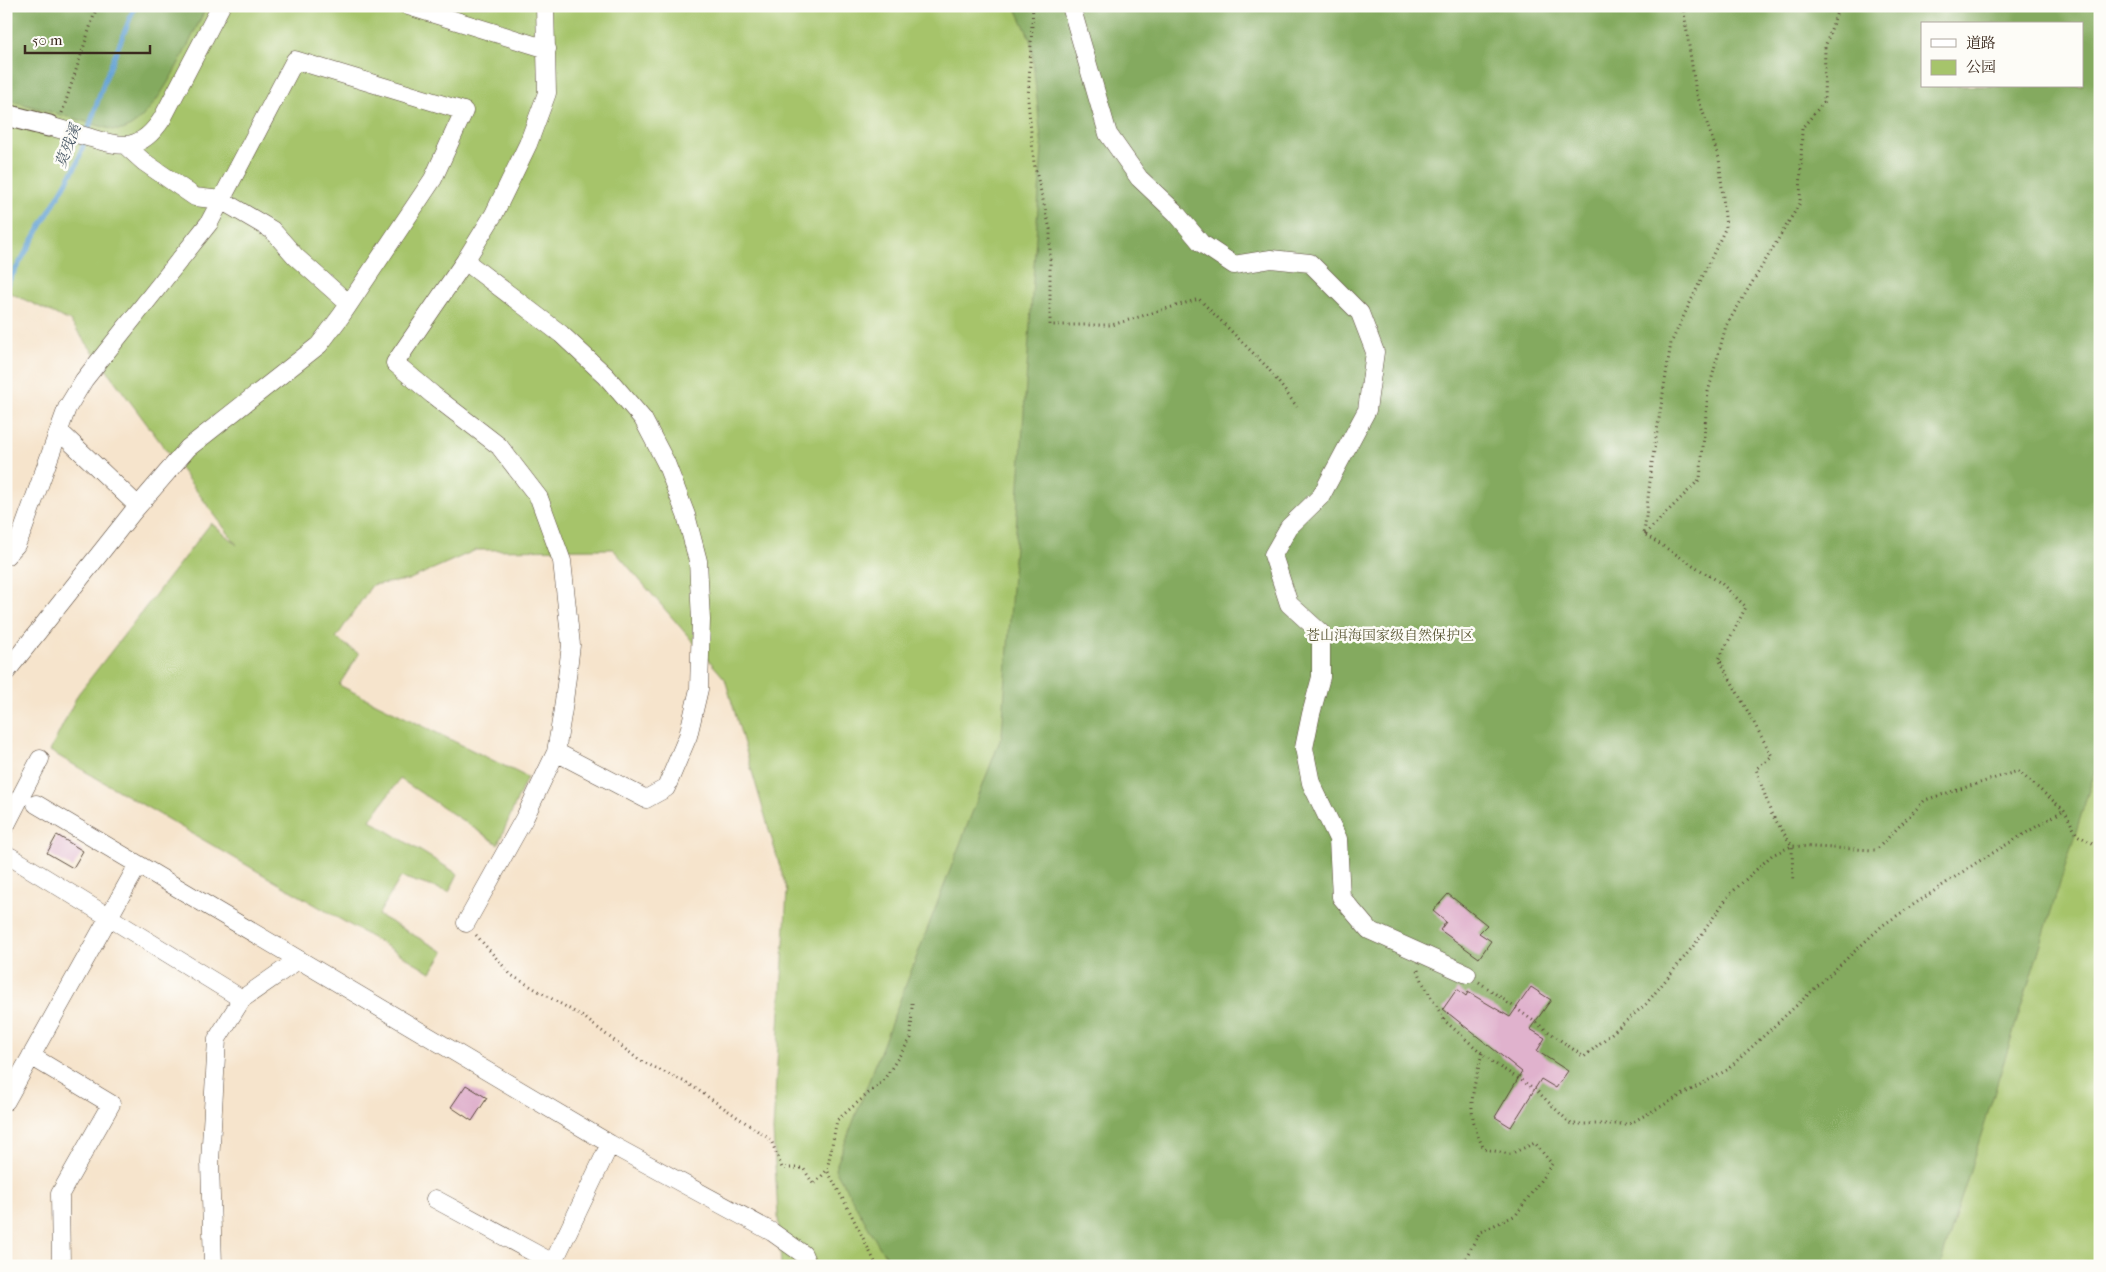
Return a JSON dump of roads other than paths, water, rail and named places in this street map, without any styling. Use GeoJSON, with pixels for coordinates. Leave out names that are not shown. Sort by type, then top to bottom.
{"type":"FeatureCollection","features":[{"type":"Feature","properties":{"kind":"street"},"geometry":{"type":"LineString","coordinates":[[121,146],[140,141],[155,130],[222,6]]}},
{"type":"Feature","properties":{"kind":"street"},"geometry":{"type":"LineString","coordinates":[[408,6],[547,49]]}},
{"type":"Feature","properties":{"kind":"street"},"geometry":{"type":"LineString","coordinates":[[466,923],[525,817],[556,752],[564,709],[571,644],[562,561],[538,498],[499,446],[433,396],[395,363],[466,261],[494,214],[528,144],[547,93],[545,6]]}},
{"type":"Feature","properties":{"kind":"street"},"geometry":{"type":"LineString","coordinates":[[1071,6],[1108,134],[1139,178],[1176,213],[1201,243],[1234,265],[1271,259],[1310,263],[1360,313],[1375,352],[1367,410],[1321,496],[1289,527],[1273,555],[1289,604],[1321,632],[1321,677],[1310,714],[1304,748],[1311,783],[1338,839],[1341,896],[1369,930],[1467,974]]}},
{"type":"Feature","properties":{"kind":"street"},"geometry":{"type":"LineString","coordinates":[[6,556],[16,545],[23,530],[67,408],[84,380],[209,223],[295,60],[464,111],[434,179],[319,345],[188,448],[138,506],[6,672]]}},
{"type":"Feature","properties":{"kind":"street"},"geometry":{"type":"LineString","coordinates":[[6,115],[121,146],[195,197],[221,200],[272,230],[296,258],[349,304]]}},
{"type":"Feature","properties":{"kind":"street"},"geometry":{"type":"LineString","coordinates":[[466,261],[561,334],[606,376],[644,419],[666,463],[686,515],[698,561],[701,620],[699,689],[688,736],[666,788],[646,799],[556,752]]}},
{"type":"Feature","properties":{"kind":"street"},"geometry":{"type":"LineString","coordinates":[[59,431],[138,506]]}},
{"type":"Feature","properties":{"kind":"street"},"geometry":{"type":"LineString","coordinates":[[6,825],[40,759]]}},
{"type":"Feature","properties":{"kind":"street"},"geometry":{"type":"LineString","coordinates":[[36,804],[610,1144],[772,1232],[802,1254],[808,1266]]}},
{"type":"Feature","properties":{"kind":"street"},"geometry":{"type":"LineString","coordinates":[[11,857],[242,999]]}},
{"type":"Feature","properties":{"kind":"street"},"geometry":{"type":"LineString","coordinates":[[6,1101],[138,865]]}},
{"type":"Feature","properties":{"kind":"street"},"geometry":{"type":"LineString","coordinates":[[213,1266],[210,1162],[217,1039],[242,999],[298,960]]}},
{"type":"Feature","properties":{"kind":"street"},"geometry":{"type":"LineString","coordinates":[[31,1056],[111,1104],[60,1194],[61,1266]]}},
{"type":"Feature","properties":{"kind":"street"},"geometry":{"type":"LineString","coordinates":[[435,1199],[555,1264],[610,1144]]}},
{"type":"Feature","properties":{"kind":"waterway","name":"莫残溪"},"geometry":{"type":"LineString","coordinates":[[6,286],[77,164],[104,82],[135,6]]}},
{"type":"Feature","properties":{"kind":"park label","name":"苍山洱海国家级自然保护区"},"geometry":{"type":"Point","coordinates":[1390,635]}}]}
